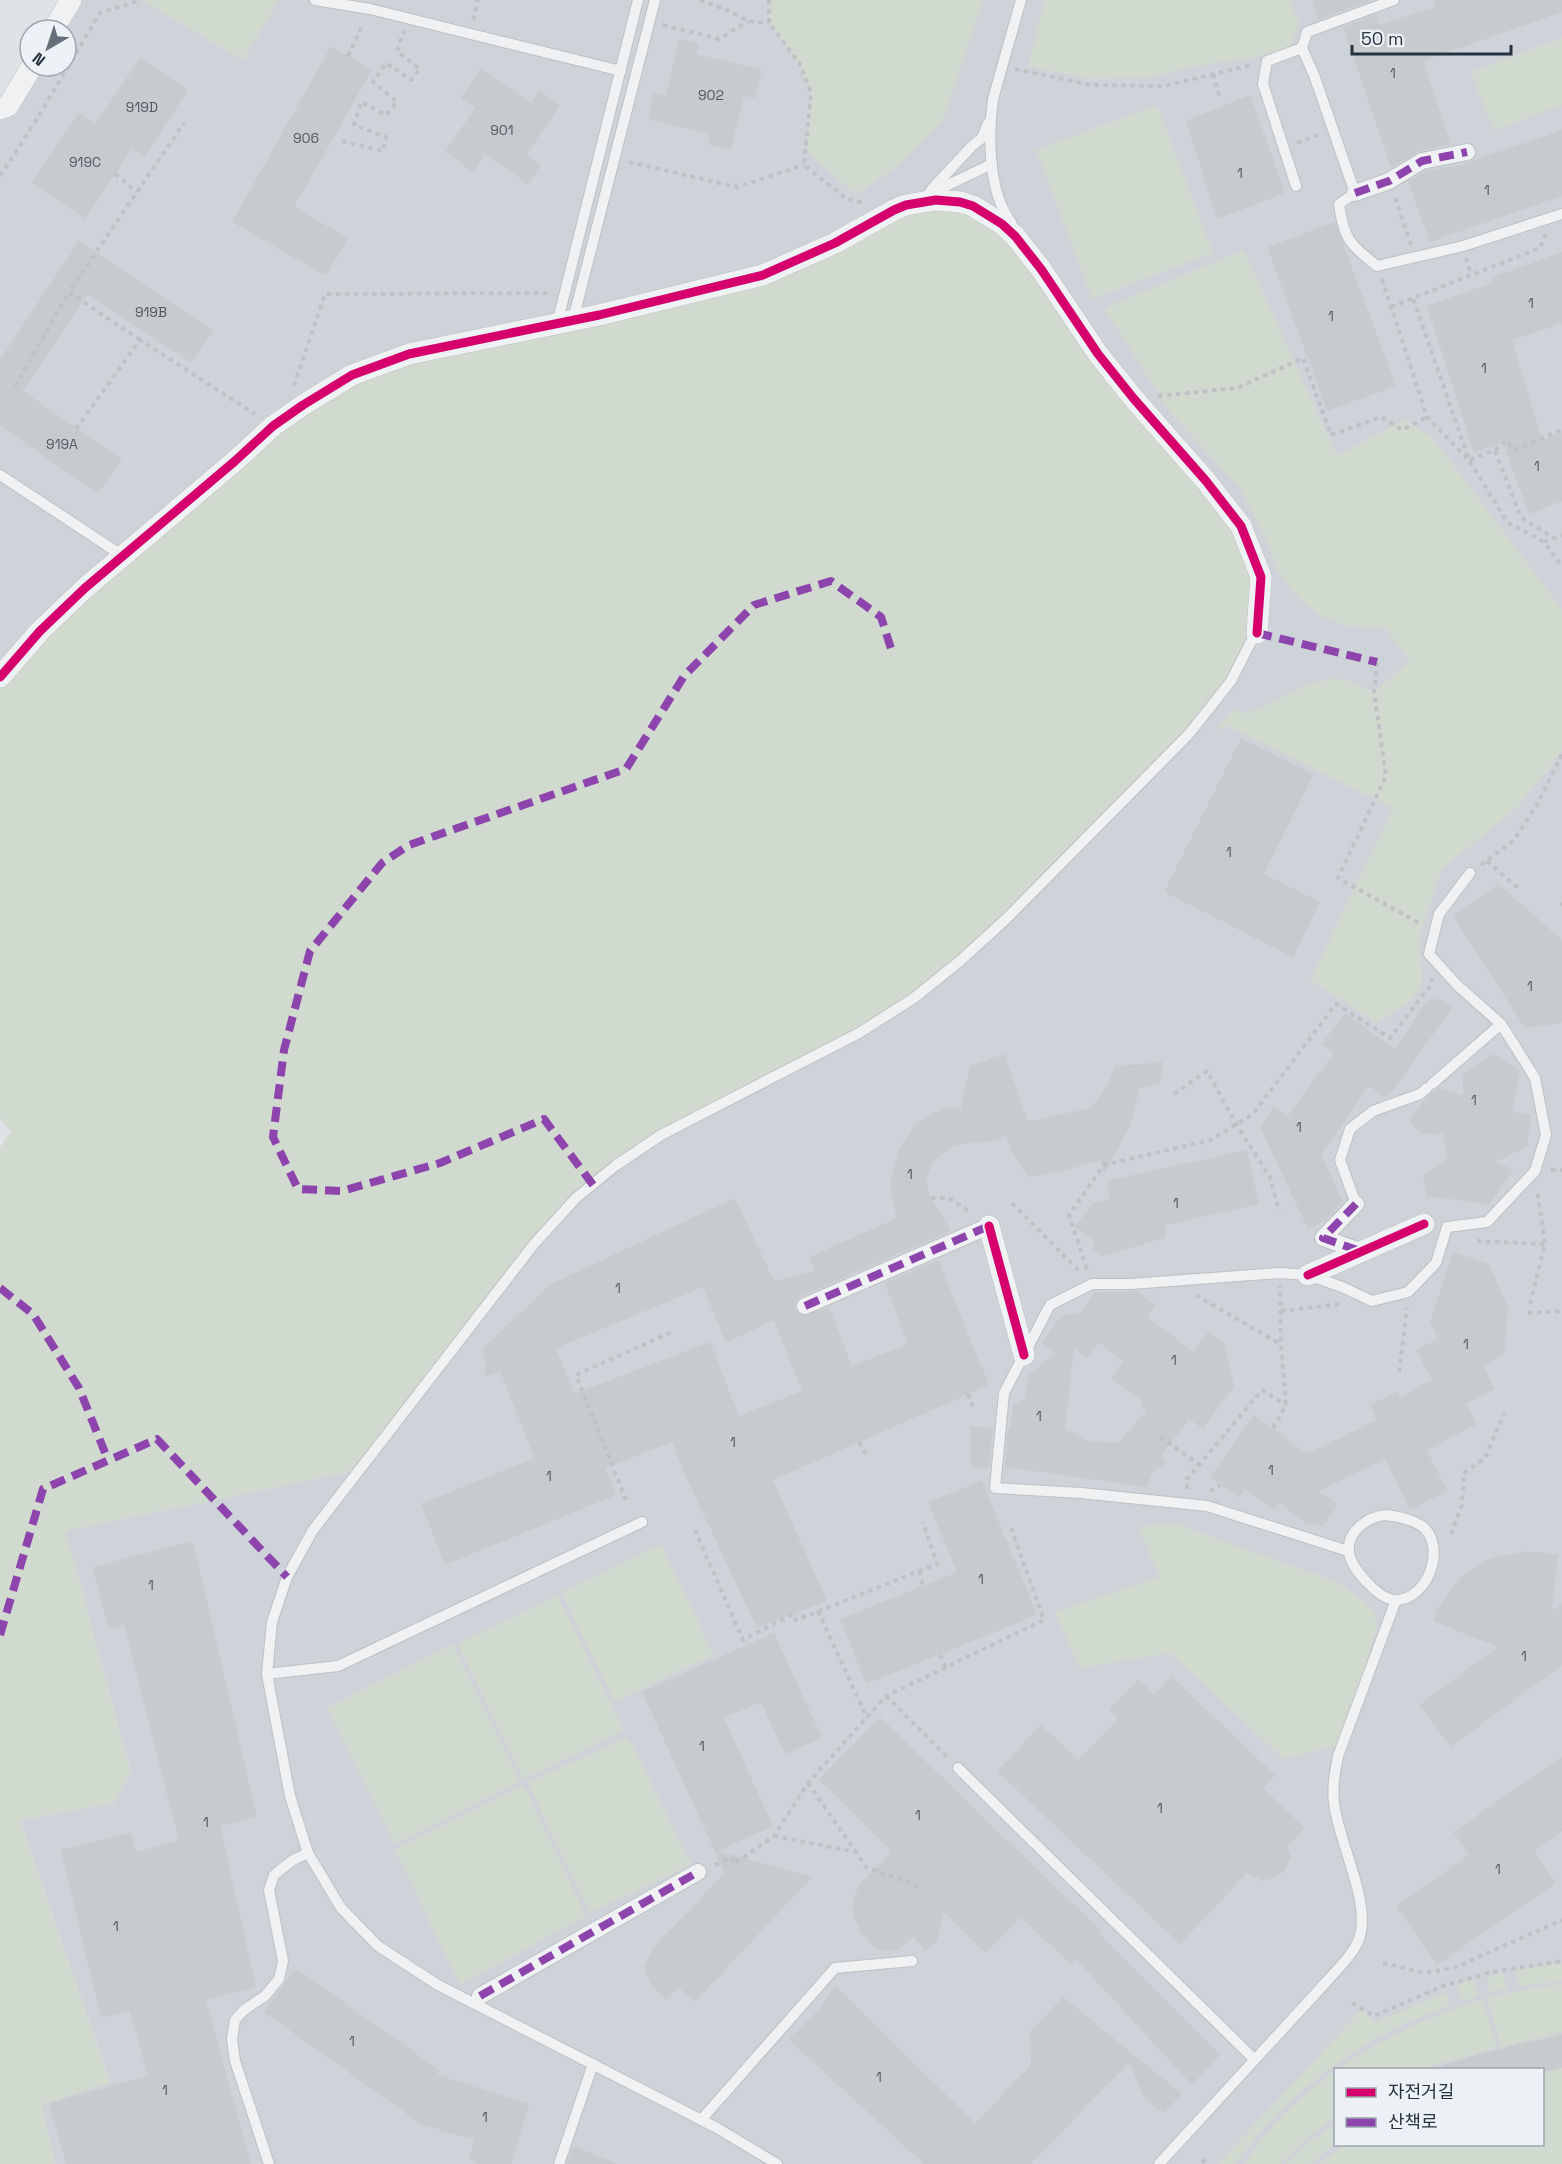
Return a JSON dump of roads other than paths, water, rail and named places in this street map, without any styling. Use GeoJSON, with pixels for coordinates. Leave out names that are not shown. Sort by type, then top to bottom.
{"type":"FeatureCollection","features":[{"type":"Feature","properties":{"kind":"street"},"geometry":{"type":"LineString","coordinates":[[60,18],[71,0]]}},
{"type":"Feature","properties":{"kind":"street"},"geometry":{"type":"LineString","coordinates":[[0,109],[8,106],[25,78]]}},
{"type":"Feature","properties":{"kind":"street"},"geometry":{"type":"LineString","coordinates":[[1355,193],[1389,181],[1422,161],[1467,152]]}},
{"type":"Feature","properties":{"kind":"street"},"geometry":{"type":"LineString","coordinates":[[900,208],[936,200],[973,206],[1002,224],[1015,236],[1041,269]]}},
{"type":"Feature","properties":{"kind":"street"},"geometry":{"type":"LineString","coordinates":[[599,315],[689,295]]}},
{"type":"Feature","properties":{"kind":"street"},"geometry":{"type":"LineString","coordinates":[[409,354],[565,322]]}},
{"type":"Feature","properties":{"kind":"street"},"geometry":{"type":"LineString","coordinates":[[1356,1204],[1323,1238],[1360,1251]]}},
{"type":"Feature","properties":{"kind":"street"},"geometry":{"type":"LineString","coordinates":[[1308,1275],[1424,1224]]}},
{"type":"Feature","properties":{"kind":"street"},"geometry":{"type":"LineString","coordinates":[[805,1306],[989,1226],[1024,1355]]}},
{"type":"Feature","properties":{"kind":"street"},"geometry":{"type":"LineString","coordinates":[[480,1996],[698,1872]]}},
{"type":"Feature","properties":{"kind":"lane"},"geometry":{"type":"LineString","coordinates":[[315,0],[370,9],[621,71]]}},
{"type":"Feature","properties":{"kind":"lane"},"geometry":{"type":"LineString","coordinates":[[565,322],[565,293],[639,0]]}},
{"type":"Feature","properties":{"kind":"lane"},"geometry":{"type":"LineString","coordinates":[[565,322],[615,159],[654,0]]}},
{"type":"Feature","properties":{"kind":"lane"},"geometry":{"type":"LineString","coordinates":[[689,295],[763,275],[836,243],[930,191],[982,138],[991,114],[1022,0]]}},
{"type":"Feature","properties":{"kind":"lane"},"geometry":{"type":"LineString","coordinates":[[1394,0],[1307,32],[1302,48],[1314,75],[1355,193],[1339,204],[1341,223],[1351,244],[1377,266],[1463,246],[1562,214]]}},
{"type":"Feature","properties":{"kind":"lane"},"geometry":{"type":"LineString","coordinates":[[1296,186],[1263,84],[1267,61],[1302,48]]}},
{"type":"Feature","properties":{"kind":"lane"},"geometry":{"type":"LineString","coordinates":[[777,2164],[701,2120],[438,1985],[378,1946],[341,1908],[308,1853],[290,1796],[267,1674],[272,1622],[287,1577],[313,1530],[534,1244],[576,1198],[615,1166],[661,1135],[859,1033],[914,998],[960,961],[1006,919],[1189,734],[1231,681],[1257,633],[1261,577],[1241,526],[1206,481],[1098,354],[1021,235],[1003,212],[992,164],[991,114]]}},
{"type":"Feature","properties":{"kind":"lane"},"geometry":{"type":"LineString","coordinates":[[900,208],[992,164]]}},
{"type":"Feature","properties":{"kind":"lane"},"geometry":{"type":"LineString","coordinates":[[565,322],[599,315]]}},
{"type":"Feature","properties":{"kind":"lane"},"geometry":{"type":"LineString","coordinates":[[0,677],[40,631],[273,426],[352,375],[409,354]]}},
{"type":"Feature","properties":{"kind":"lane"},"geometry":{"type":"LineString","coordinates":[[0,475],[123,556]]}},
{"type":"Feature","properties":{"kind":"lane"},"geometry":{"type":"LineString","coordinates":[[1348,1551],[1207,1506],[1081,1492],[995,1488],[1004,1393],[1050,1305],[1092,1284],[1130,1284],[1280,1273],[1308,1275],[1372,1301],[1408,1292],[1436,1263],[1447,1227],[1487,1222],[1535,1171],[1546,1135],[1535,1078],[1501,1024],[1457,985],[1429,954],[1439,914],[1470,873]]}},
{"type":"Feature","properties":{"kind":"lane"},"geometry":{"type":"LineString","coordinates":[[1356,1204],[1340,1160],[1350,1129],[1372,1111],[1420,1094],[1501,1024]]}},
{"type":"Feature","properties":{"kind":"lane"},"geometry":{"type":"LineString","coordinates":[[1375,1516],[1401,1517],[1423,1528],[1433,1544],[1434,1563],[1430,1574],[1410,1595],[1396,1600],[1382,1595],[1370,1584],[1352,1562],[1348,1551],[1357,1530],[1364,1521],[1375,1516]]}},
{"type":"Feature","properties":{"kind":"lane"},"geometry":{"type":"LineString","coordinates":[[267,1674],[338,1666],[642,1522]]}},
{"type":"Feature","properties":{"kind":"lane"},"geometry":{"type":"LineString","coordinates":[[1159,2164],[1350,1956],[1359,1938],[1362,1919],[1334,1803],[1334,1779],[1338,1756],[1396,1600]]}},
{"type":"Feature","properties":{"kind":"lane"},"geometry":{"type":"LineString","coordinates":[[958,1768],[1254,2059]]}},
{"type":"Feature","properties":{"kind":"lane"},"geometry":{"type":"LineString","coordinates":[[269,2164],[235,2061],[232,2039],[236,2020],[244,2010],[265,1996],[279,1979],[283,1961],[269,1890],[274,1875],[293,1860],[308,1853]]}},
{"type":"Feature","properties":{"kind":"lane"},"geometry":{"type":"LineString","coordinates":[[701,2120],[835,1968],[912,1961]]}},
{"type":"Feature","properties":{"kind":"lane"},"geometry":{"type":"LineString","coordinates":[[559,2164],[593,2064]]}}]}
